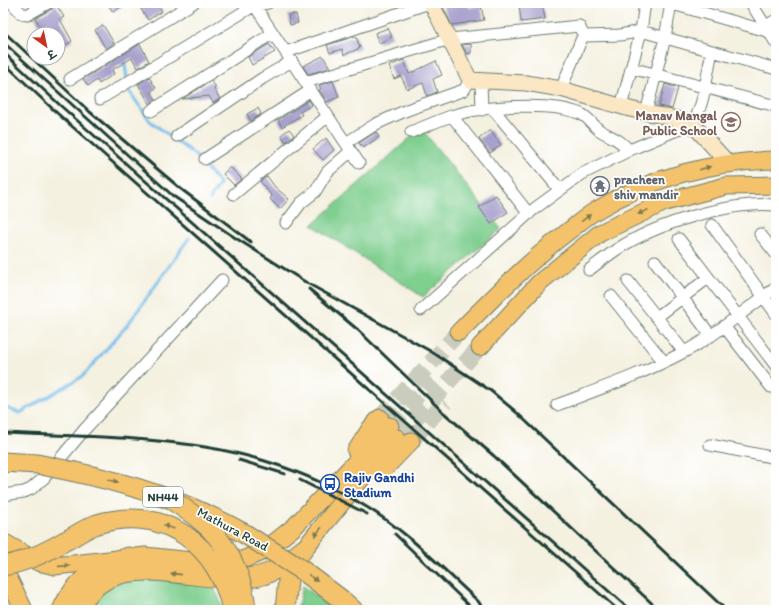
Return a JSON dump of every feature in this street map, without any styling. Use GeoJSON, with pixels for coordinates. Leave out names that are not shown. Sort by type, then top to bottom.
{"type":"FeatureCollection","features":[{"type":"Feature","properties":{"kind":"highway","name":"Mathura Road"},"geometry":{"type":"LineString","coordinates":[[3,462],[37,464],[115,481],[170,499],[214,516],[278,553],[353,610]]}},
{"type":"Feature","properties":{"kind":"highway"},"geometry":{"type":"LineString","coordinates":[[170,499],[211,529],[220,542],[236,570],[243,587],[246,610]]}},
{"type":"Feature","properties":{"kind":"highway"},"geometry":{"type":"LineString","coordinates":[[4,568],[31,559],[96,525],[126,520],[152,522],[178,531],[198,544],[206,552],[217,567],[225,584],[232,610]]}},
{"type":"Feature","properties":{"kind":"highway"},"geometry":{"type":"LineString","coordinates":[[62,610],[77,586],[92,572],[102,566],[135,563],[190,575],[235,578],[250,577],[271,571],[293,558],[304,549]]}},
{"type":"Feature","properties":{"kind":"highway"},"geometry":{"type":"LineString","coordinates":[[78,610],[88,595],[107,579],[119,574],[135,563]]}},
{"type":"Feature","properties":{"kind":"highway"},"geometry":{"type":"LineString","coordinates":[[285,610],[288,580]]}},
{"type":"Feature","properties":{"kind":"main road"},"geometry":{"type":"LineString","coordinates":[[776,160],[715,165],[636,189],[596,210],[555,241],[473,344],[540,282],[600,233],[665,202],[726,186],[776,185]]}},
{"type":"Feature","properties":{"kind":"main road"},"geometry":{"type":"LineString","coordinates":[[3,542],[38,562],[55,566],[135,563],[145,556],[210,563],[242,560],[264,550],[294,527],[313,508],[344,487],[394,431],[363,490],[344,487]]}},
{"type":"Feature","properties":{"kind":"main road"},"geometry":{"type":"LineString","coordinates":[[279,610],[288,580],[304,549],[331,515],[344,487]]}},
{"type":"Feature","properties":{"kind":"main road"},"geometry":{"type":"LineString","coordinates":[[313,508],[331,515]]}},
{"type":"Feature","properties":{"kind":"main road"},"geometry":{"type":"LineString","coordinates":[[4,568],[14,610]]}},
{"type":"Feature","properties":{"kind":"main road"},"geometry":{"type":"LineString","coordinates":[[4,568],[24,610]]}},
{"type":"Feature","properties":{"kind":"street"},"geometry":{"type":"LineString","coordinates":[[12,3],[21,14],[27,16],[48,3]]}},
{"type":"Feature","properties":{"kind":"street"},"geometry":{"type":"LineString","coordinates":[[70,79],[193,3]]}},
{"type":"Feature","properties":{"kind":"street"},"geometry":{"type":"LineString","coordinates":[[100,99],[254,4],[268,3]]}},
{"type":"Feature","properties":{"kind":"street"},"geometry":{"type":"LineString","coordinates":[[177,136],[263,78],[289,56],[430,3],[476,81],[488,110],[560,190]]}},
{"type":"Feature","properties":{"kind":"street"},"geometry":{"type":"LineString","coordinates":[[620,107],[641,31],[645,3]]}},
{"type":"Feature","properties":{"kind":"street"},"geometry":{"type":"LineString","coordinates":[[646,113],[665,38],[671,3],[768,29]]}},
{"type":"Feature","properties":{"kind":"street"},"geometry":{"type":"LineString","coordinates":[[751,3],[776,43]]}},
{"type":"Feature","properties":{"kind":"street"},"geometry":{"type":"LineString","coordinates":[[254,4],[359,163]]}},
{"type":"Feature","properties":{"kind":"street"},"geometry":{"type":"LineString","coordinates":[[768,29],[776,20]]}},
{"type":"Feature","properties":{"kind":"street"},"geometry":{"type":"LineString","coordinates":[[205,159],[308,86],[450,39],[579,26],[584,36]]}},
{"type":"Feature","properties":{"kind":"street"},"geometry":{"type":"LineString","coordinates":[[584,36],[620,35],[641,31],[776,69]]}},
{"type":"Feature","properties":{"kind":"street"},"geometry":{"type":"LineString","coordinates":[[151,110],[273,33]]}},
{"type":"Feature","properties":{"kind":"street"},"geometry":{"type":"LineString","coordinates":[[561,89],[584,36]]}},
{"type":"Feature","properties":{"kind":"street"},"geometry":{"type":"LineString","coordinates":[[420,310],[529,214],[582,174],[630,150],[691,124],[697,117],[712,52]]}},
{"type":"Feature","properties":{"kind":"street"},"geometry":{"type":"LineString","coordinates":[[631,68],[776,106]]}},
{"type":"Feature","properties":{"kind":"street"},"geometry":{"type":"LineString","coordinates":[[286,223],[301,203],[315,192],[327,172],[348,147],[376,124],[464,90],[476,81],[526,83],[561,89],[620,107],[681,120],[691,124],[706,138],[728,163]]}},
{"type":"Feature","properties":{"kind":"street"},"geometry":{"type":"LineString","coordinates":[[411,132],[452,116],[488,110],[548,106],[567,108],[585,116],[598,129],[617,138],[630,150]]}},
{"type":"Feature","properties":{"kind":"street"},"geometry":{"type":"LineString","coordinates":[[234,194],[328,116]]}},
{"type":"Feature","properties":{"kind":"street"},"geometry":{"type":"LineString","coordinates":[[452,116],[529,214]]}},
{"type":"Feature","properties":{"kind":"street"},"geometry":{"type":"LineString","coordinates":[[589,270],[616,250],[642,235],[678,220],[724,209],[776,205]]}},
{"type":"Feature","properties":{"kind":"street"},"geometry":{"type":"LineString","coordinates":[[712,225],[776,314]]}},
{"type":"Feature","properties":{"kind":"street"},"geometry":{"type":"LineString","coordinates":[[760,234],[776,254]]}},
{"type":"Feature","properties":{"kind":"street"},"geometry":{"type":"LineString","coordinates":[[679,239],[737,317],[776,366]]}},
{"type":"Feature","properties":{"kind":"street"},"geometry":{"type":"LineString","coordinates":[[655,261],[711,336]]}},
{"type":"Feature","properties":{"kind":"street"},"geometry":{"type":"LineString","coordinates":[[657,317],[708,278]]}},
{"type":"Feature","properties":{"kind":"street"},"geometry":{"type":"LineString","coordinates":[[3,495],[24,492],[44,478],[84,429],[222,280]]}},
{"type":"Feature","properties":{"kind":"street"},"geometry":{"type":"LineString","coordinates":[[628,281],[684,352]]}},
{"type":"Feature","properties":{"kind":"street"},"geometry":{"type":"LineString","coordinates":[[557,405],[664,362],[684,352],[711,336],[776,288]]}},
{"type":"Feature","properties":{"kind":"street"},"geometry":{"type":"LineString","coordinates":[[611,296],[664,362]]}},
{"type":"Feature","properties":{"kind":"street"},"geometry":{"type":"LineString","coordinates":[[724,326],[771,387]]}},
{"type":"Feature","properties":{"kind":"street"},"geometry":{"type":"LineString","coordinates":[[710,445],[776,458]]}},
{"type":"Feature","properties":{"kind":"green space"},"geometry":{"type":"Polygon","coordinates":[[[421,128],[501,229],[423,297],[312,225],[421,128]]]}},
{"type":"Feature","properties":{"kind":"green space"},"geometry":{"type":"Polygon","coordinates":[[[125,578],[211,583],[219,598],[222,610],[87,610],[100,593],[125,578]]]}},
{"type":"Feature","properties":{"kind":"green space"},"geometry":{"type":"Polygon","coordinates":[[[303,586],[333,610],[297,610],[303,586]]]}},
{"type":"Feature","properties":{"kind":"building"},"geometry":{"type":"Polygon","coordinates":[[[55,3],[64,17],[60,19],[64,26],[40,26],[35,18],[52,9],[55,3]]]}},
{"type":"Feature","properties":{"kind":"building"},"geometry":{"type":"Polygon","coordinates":[[[107,3],[128,3],[113,12],[107,3]]]}},
{"type":"Feature","properties":{"kind":"building"},"geometry":{"type":"Polygon","coordinates":[[[137,3],[157,3],[162,11],[148,20],[137,3]]]}},
{"type":"Feature","properties":{"kind":"building"},"geometry":{"type":"Polygon","coordinates":[[[441,3],[469,3],[469,8],[481,6],[484,20],[452,25],[441,3]]]}},
{"type":"Feature","properties":{"kind":"building"},"geometry":{"type":"Polygon","coordinates":[[[542,3],[545,19],[521,22],[519,4],[542,3]]]}},
{"type":"Feature","properties":{"kind":"building"},"geometry":{"type":"Polygon","coordinates":[[[296,14],[298,23],[290,25],[288,15],[296,14]]]}},
{"type":"Feature","properties":{"kind":"building"},"geometry":{"type":"Polygon","coordinates":[[[103,25],[114,43],[106,49],[95,30],[103,25]]]}},
{"type":"Feature","properties":{"kind":"building"},"geometry":{"type":"Polygon","coordinates":[[[388,28],[392,37],[379,43],[375,33],[388,28]]]}},
{"type":"Feature","properties":{"kind":"building"},"geometry":{"type":"Polygon","coordinates":[[[66,30],[72,41],[66,45],[66,30]]]}},
{"type":"Feature","properties":{"kind":"building"},"geometry":{"type":"Polygon","coordinates":[[[356,36],[360,48],[344,55],[342,49],[330,53],[327,45],[356,36]]]}},
{"type":"Feature","properties":{"kind":"building"},"geometry":{"type":"Polygon","coordinates":[[[140,44],[149,61],[138,68],[132,58],[112,70],[114,74],[99,84],[97,80],[88,86],[83,79],[140,44]]]}},
{"type":"Feature","properties":{"kind":"building"},"geometry":{"type":"Polygon","coordinates":[[[269,44],[275,52],[252,65],[248,57],[269,44]]]}},
{"type":"Feature","properties":{"kind":"building"},"geometry":{"type":"Polygon","coordinates":[[[471,44],[471,53],[467,54],[462,45],[471,44]]]}},
{"type":"Feature","properties":{"kind":"building"},"geometry":{"type":"Polygon","coordinates":[[[323,56],[330,68],[308,74],[303,66],[323,56]]]}},
{"type":"Feature","properties":{"kind":"building"},"geometry":{"type":"Polygon","coordinates":[[[404,60],[409,74],[436,61],[442,75],[433,79],[437,92],[427,96],[423,83],[407,89],[401,76],[394,79],[389,66],[404,60]]]}},
{"type":"Feature","properties":{"kind":"building"},"geometry":{"type":"Polygon","coordinates":[[[149,77],[156,88],[151,91],[156,100],[150,104],[138,84],[149,77]]]}},
{"type":"Feature","properties":{"kind":"building"},"geometry":{"type":"Polygon","coordinates":[[[211,81],[216,87],[214,89],[220,99],[213,103],[209,96],[182,99],[211,81]]]}},
{"type":"Feature","properties":{"kind":"building"},"geometry":{"type":"Polygon","coordinates":[[[333,81],[339,97],[327,102],[319,90],[321,89],[319,85],[333,81]]]}},
{"type":"Feature","properties":{"kind":"building"},"geometry":{"type":"Polygon","coordinates":[[[665,84],[678,88],[672,109],[659,106],[665,84]]]}},
{"type":"Feature","properties":{"kind":"building"},"geometry":{"type":"Polygon","coordinates":[[[309,100],[312,105],[300,112],[302,115],[282,127],[278,120],[309,100]]]}},
{"type":"Feature","properties":{"kind":"building"},"geometry":{"type":"Polygon","coordinates":[[[258,108],[261,114],[251,121],[247,114],[258,108]]]}},
{"type":"Feature","properties":{"kind":"building"},"geometry":{"type":"Polygon","coordinates":[[[289,129],[294,135],[286,142],[281,135],[289,129]]]}},
{"type":"Feature","properties":{"kind":"building"},"geometry":{"type":"Polygon","coordinates":[[[490,130],[501,145],[490,153],[479,139],[490,130]]]}},
{"type":"Feature","properties":{"kind":"building"},"geometry":{"type":"Polygon","coordinates":[[[376,132],[379,137],[363,148],[359,143],[376,132]]]}},
{"type":"Feature","properties":{"kind":"building"},"geometry":{"type":"Polygon","coordinates":[[[326,138],[334,150],[323,160],[313,149],[326,138]]]}},
{"type":"Feature","properties":{"kind":"building"},"geometry":{"type":"Polygon","coordinates":[[[230,167],[242,179],[234,185],[223,174],[230,167]]]}},
{"type":"Feature","properties":{"kind":"building"},"geometry":{"type":"Polygon","coordinates":[[[267,176],[275,187],[289,199],[280,209],[270,199],[272,196],[260,181],[267,176]]]}},
{"type":"Feature","properties":{"kind":"building"},"geometry":{"type":"Polygon","coordinates":[[[496,195],[508,212],[491,224],[479,207],[496,195]]]}},
{"type":"Feature","properties":{"kind":"waterway"},"geometry":{"type":"LineString","coordinates":[[194,8],[203,3]]}},
{"type":"Feature","properties":{"kind":"waterway"},"geometry":{"type":"LineString","coordinates":[[124,50],[127,79]]}},
{"type":"Feature","properties":{"kind":"waterway"},"geometry":{"type":"LineString","coordinates":[[128,85],[129,91],[150,121],[195,155],[220,184],[210,199]]}},
{"type":"Feature","properties":{"kind":"waterway"},"geometry":{"type":"LineString","coordinates":[[3,407],[20,413],[83,376],[129,323],[189,238]]}},
{"type":"Feature","properties":{"kind":"tunnel"},"geometry":{"type":"LineString","coordinates":[[380,418],[459,332]]}},
{"type":"Feature","properties":{"kind":"tunnel"},"geometry":{"type":"LineString","coordinates":[[397,438],[480,347]]}},
{"type":"Feature","properties":{"kind":"tunnel"},"geometry":{"type":"LineString","coordinates":[[390,426],[432,379]]}},
{"type":"Feature","properties":{"kind":"tunnel"},"geometry":{"type":"LineString","coordinates":[[411,441],[445,402]]}},
{"type":"Feature","properties":{"kind":"railway"},"geometry":{"type":"LineString","coordinates":[[3,31],[90,112],[181,189],[251,242]]}},
{"type":"Feature","properties":{"kind":"railway"},"geometry":{"type":"LineString","coordinates":[[3,42],[173,196],[307,283],[432,352],[491,391],[516,412],[726,610]]}},
{"type":"Feature","properties":{"kind":"railway"},"geometry":{"type":"LineString","coordinates":[[3,52],[62,107],[630,610]]}},
{"type":"Feature","properties":{"kind":"railway"},"geometry":{"type":"LineString","coordinates":[[3,62],[57,113],[618,610]]}},
{"type":"Feature","properties":{"kind":"railway"},"geometry":{"type":"LineString","coordinates":[[309,289],[358,330],[444,413],[494,456],[659,610]]}},
{"type":"Feature","properties":{"kind":"railway"},"geometry":{"type":"LineString","coordinates":[[3,433],[104,437],[180,443],[247,456],[288,469],[328,486],[380,516],[424,550],[478,601],[484,610]]}},
{"type":"Feature","properties":{"kind":"railway"},"geometry":{"type":"LineString","coordinates":[[239,460],[285,474]]}},
{"type":"Feature","properties":{"kind":"railway"},"geometry":{"type":"LineString","coordinates":[[300,480],[367,514]]}},
{"type":"Feature","properties":{"kind":"railway"},"geometry":{"type":"LineString","coordinates":[[395,534],[474,610]]}},
{"type":"Feature","properties":{"kind":"place","name":"Manav Mangal Public School"},"geometry":{"type":"Point","coordinates":[731,122]}},
{"type":"Feature","properties":{"kind":"place","name":"pracheen shiv mandir"},"geometry":{"type":"Point","coordinates":[600,186]}},
{"type":"Feature","properties":{"kind":"place","name":"Rajiv Gandhi Stadium"},"geometry":{"type":"Point","coordinates":[330,484]}}]}
